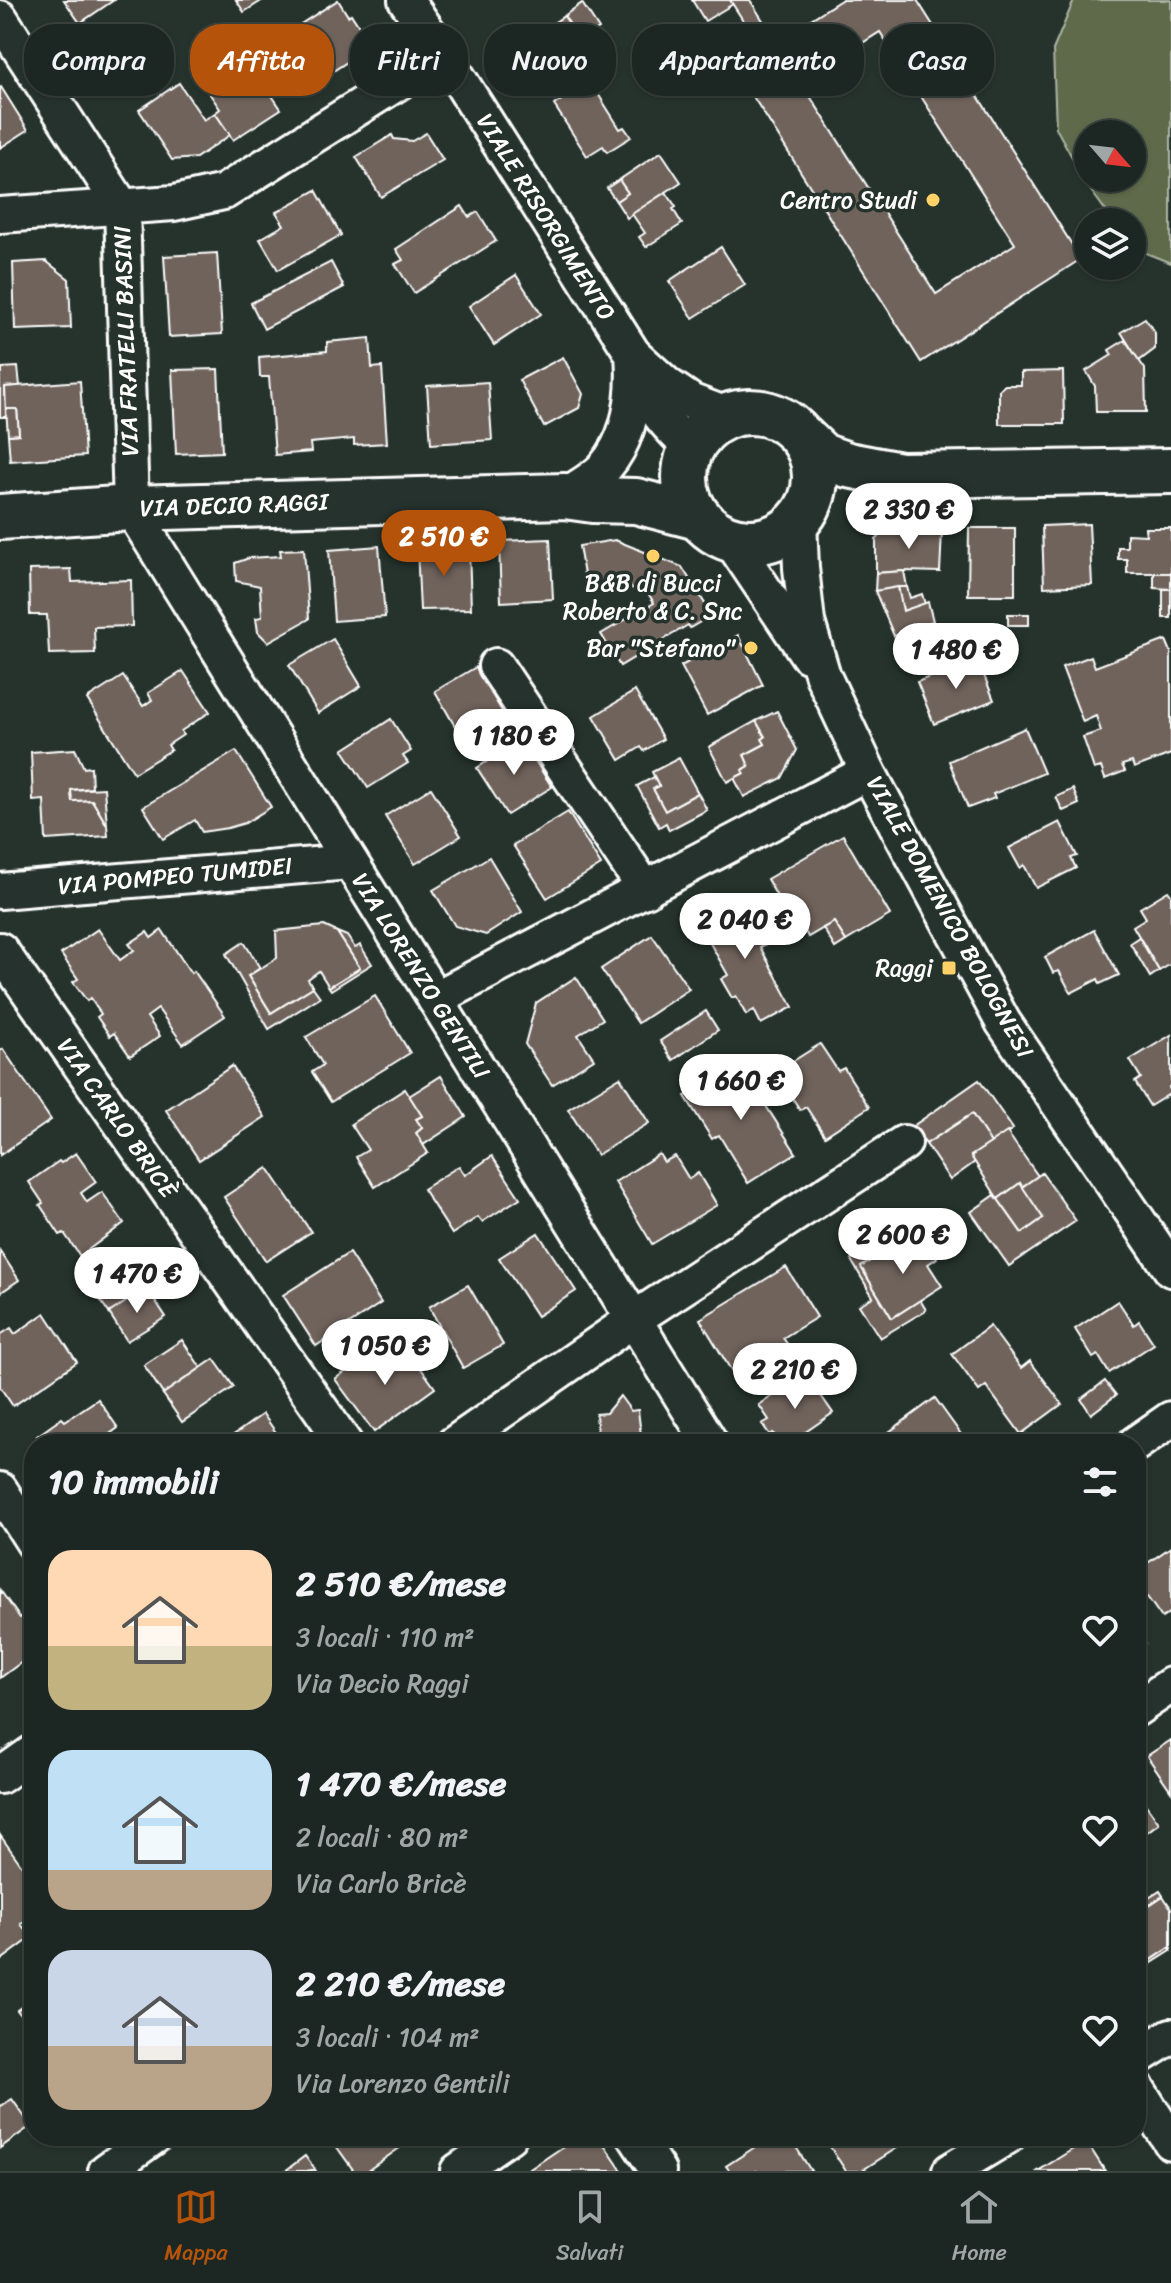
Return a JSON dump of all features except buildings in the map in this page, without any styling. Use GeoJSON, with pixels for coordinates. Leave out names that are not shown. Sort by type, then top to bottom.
{"type":"FeatureCollection","features":[{"type":"Feature","properties":{"kind":"main road","name":"VIA DECIO RAGGI"},"geometry":{"type":"LineString","coordinates":[[729,416],[756,412],[769,415],[781,420],[822,456],[848,465],[901,475],[1171,471]]}},
{"type":"Feature","properties":{"kind":"main road"},"geometry":{"type":"LineString","coordinates":[[714,528],[690,502],[686,486],[689,459],[707,429],[729,416]]}},
{"type":"Feature","properties":{"kind":"main road"},"geometry":{"type":"LineString","coordinates":[[799,520],[814,494],[815,479],[812,457],[802,437]]}},
{"type":"Feature","properties":{"kind":"main road","name":"VIA DECIO RAGGI"},"geometry":{"type":"LineString","coordinates":[[565,496],[603,484],[637,480],[689,459]]}},
{"type":"Feature","properties":{"kind":"main road","name":"VIA DECIO RAGGI"},"geometry":{"type":"LineString","coordinates":[[0,517],[131,508],[565,496],[636,501],[751,543],[783,534],[799,520],[862,487],[901,475]]}},
{"type":"Feature","properties":{"kind":"street","name":"VIALE RISORGIMENTO"},"geometry":{"type":"LineString","coordinates":[[420,4],[429,24]]}},
{"type":"Feature","properties":{"kind":"street","name":"VIA FRATELLI BASINI"},"geometry":{"type":"LineString","coordinates":[[0,18],[122,207],[131,508]]}},
{"type":"Feature","properties":{"kind":"street","name":"VIALE RISORGIMENTO"},"geometry":{"type":"LineString","coordinates":[[468,93],[633,354],[667,385],[692,402],[729,416]]}},
{"type":"Feature","properties":{"kind":"street"},"geometry":{"type":"LineString","coordinates":[[0,215],[174,203],[224,192],[376,96]]}},
{"type":"Feature","properties":{"kind":"street","name":"VIALE RISORGIMENTO"},"geometry":{"type":"LineString","coordinates":[[633,354],[644,390],[653,407],[689,459]]}},
{"type":"Feature","properties":{"kind":"street"},"geometry":{"type":"LineString","coordinates":[[565,496],[605,467],[621,439],[634,395],[633,354]]}},
{"type":"Feature","properties":{"kind":"street","name":"VIA LORENZO GENTILI"},"geometry":{"type":"LineString","coordinates":[[131,508],[705,1434]]}},
{"type":"Feature","properties":{"kind":"street","name":"VIALE DOMENICO BOLOGNESI"},"geometry":{"type":"LineString","coordinates":[[799,520],[807,622],[823,676],[868,772],[1003,1022],[1171,1269]]}},
{"type":"Feature","properties":{"kind":"street","name":"VIALE DOMENICO BOLOGNESI"},"geometry":{"type":"LineString","coordinates":[[714,528],[823,676]]}},
{"type":"Feature","properties":{"kind":"street"},"geometry":{"type":"LineString","coordinates":[[496,666],[646,890]]}},
{"type":"Feature","properties":{"kind":"street"},"geometry":{"type":"LineString","coordinates":[[435,999],[868,772]]}},
{"type":"Feature","properties":{"kind":"street","name":"VIA POMPEO TUMIDEI"},"geometry":{"type":"LineString","coordinates":[[0,891],[350,862]]}},
{"type":"Feature","properties":{"kind":"street","name":"VIA CARLO BRICÈ"},"geometry":{"type":"LineString","coordinates":[[0,950],[338,1434]]}},
{"type":"Feature","properties":{"kind":"street"},"geometry":{"type":"LineString","coordinates":[[468,1434],[634,1319],[904,1143]]}},
{"type":"Feature","properties":{"kind":"street"},"geometry":{"type":"LineString","coordinates":[[1146,1436],[1171,1419]]}},
{"type":"Feature","properties":{"kind":"street"},"geometry":{"type":"LineString","coordinates":[[0,1490],[24,1527]]}},
{"type":"Feature","properties":{"kind":"street"},"geometry":{"type":"LineString","coordinates":[[1146,1702],[1171,1685]]}},
{"type":"Feature","properties":{"kind":"street"},"geometry":{"type":"LineString","coordinates":[[0,1776],[24,1759]]}},
{"type":"Feature","properties":{"kind":"street"},"geometry":{"type":"LineString","coordinates":[[1146,2052],[1171,2036]]}},
{"type":"Feature","properties":{"kind":"street"},"geometry":{"type":"LineString","coordinates":[[1146,2103],[1171,2142]]}},
{"type":"Feature","properties":{"kind":"street"},"geometry":{"type":"LineString","coordinates":[[106,2171],[141,2146]]}},
{"type":"Feature","properties":{"kind":"street"},"geometry":{"type":"LineString","coordinates":[[458,2171],[494,2146]]}},
{"type":"Feature","properties":{"kind":"street"},"geometry":{"type":"LineString","coordinates":[[642,2146],[658,2171]]}},
{"type":"Feature","properties":{"kind":"street"},"geometry":{"type":"LineString","coordinates":[[950,2171],[991,2146]]}},
{"type":"Feature","properties":{"kind":"green space"},"geometry":{"type":"Polygon","coordinates":[[[1074,0],[1171,0],[1171,263],[1146,253],[1146,208],[1104,208],[1092,192],[1146,192],[1146,120],[1074,120],[1074,161],[1056,128],[1053,50],[1074,0]]]}},
{"type":"Feature","properties":{"kind":"place","name":"Centro Studi"},"geometry":{"type":"Point","coordinates":[933,200]}},
{"type":"Feature","properties":{"kind":"place","name":"B&B di Bucci Roberto & C. Snc"},"geometry":{"type":"Point","coordinates":[653,556]}},
{"type":"Feature","properties":{"kind":"place","name":"Bar \"Stefano\""},"geometry":{"type":"Point","coordinates":[751,648]}},
{"type":"Feature","properties":{"kind":"place","name":"Raggi"},"geometry":{"type":"Point","coordinates":[949,968]}}]}
